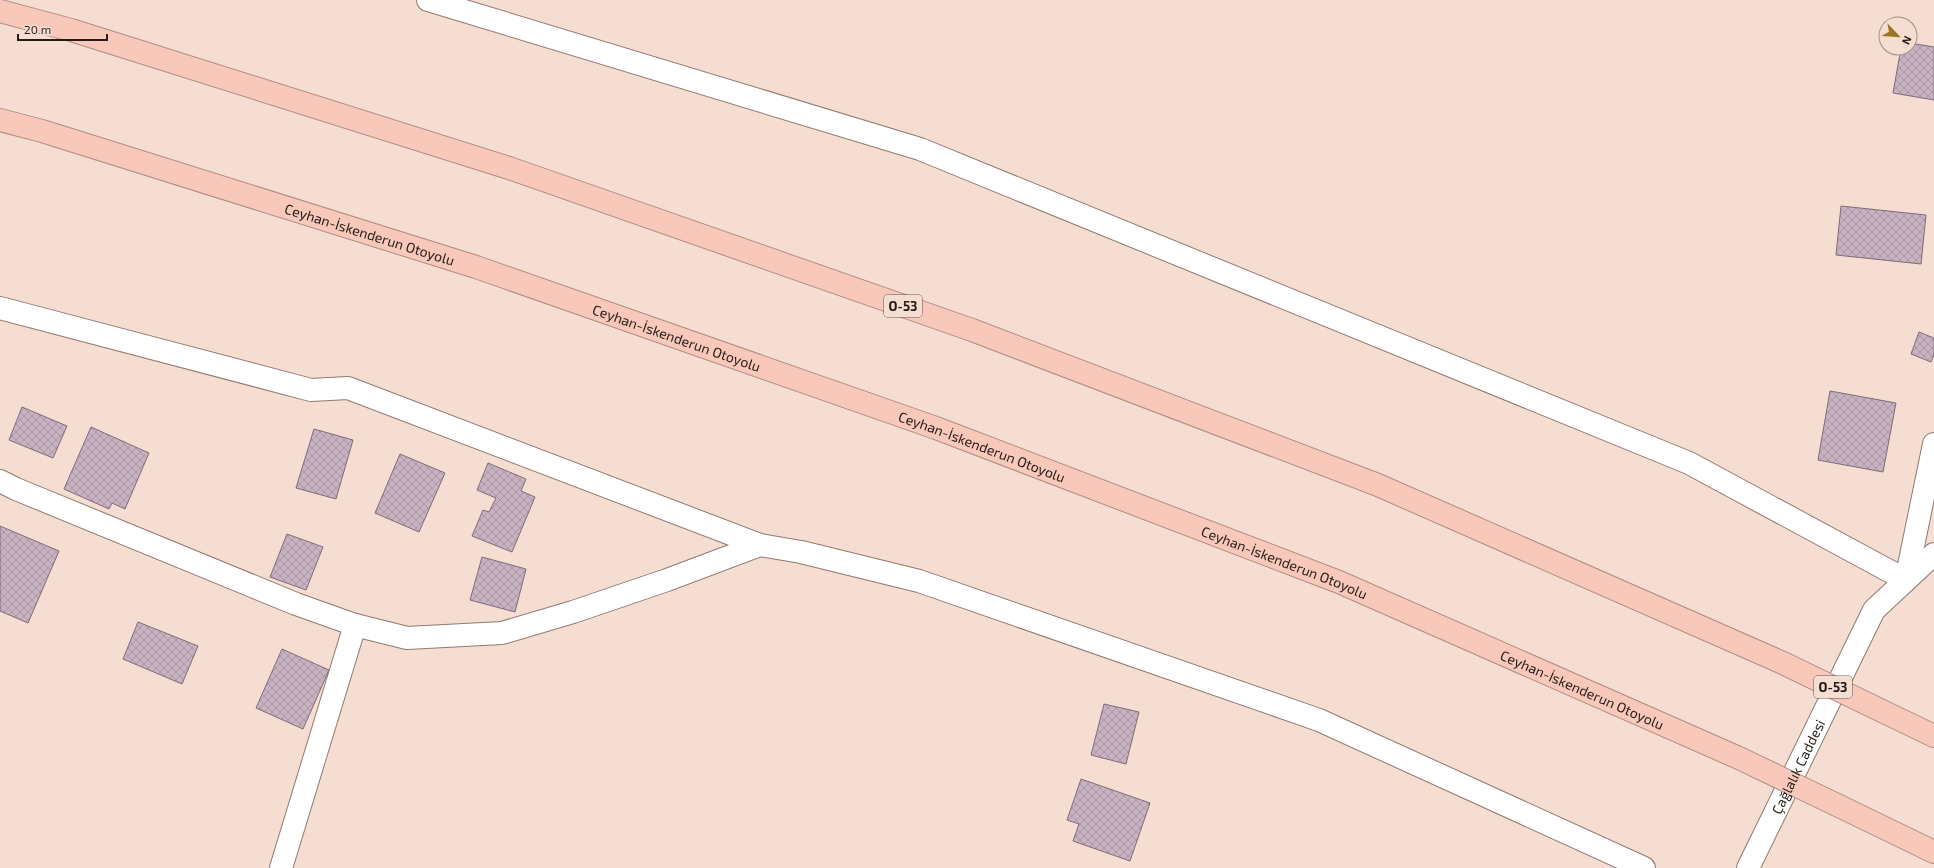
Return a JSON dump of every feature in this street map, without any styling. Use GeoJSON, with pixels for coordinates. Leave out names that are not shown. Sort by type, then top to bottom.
{"type":"FeatureCollection","features":[{"type":"Feature","properties":{"kind":"highway","name":"O-53"},"geometry":{"type":"LineString","coordinates":[[0,11],[71,30],[509,168],[972,330],[1378,485],[1783,663],[1934,736]]}},
{"type":"Feature","properties":{"kind":"highway","name":"Ceyhan-İskenderun Otoyolu"},"geometry":{"type":"LineString","coordinates":[[0,120],[50,133],[476,267],[936,428],[1339,582],[1739,758],[1934,852]]}},
{"type":"Feature","properties":{"kind":"street"},"geometry":{"type":"LineString","coordinates":[[428,0],[920,149],[1689,463],[1924,568],[1934,444]]}},
{"type":"Feature","properties":{"kind":"street"},"geometry":{"type":"LineString","coordinates":[[0,308],[311,390],[348,388],[760,545],[801,552],[919,581],[1319,720],[1644,868]]}},
{"type":"Feature","properties":{"kind":"street"},"geometry":{"type":"LineString","coordinates":[[0,481],[16,489],[296,604],[355,624],[407,638],[502,633],[573,612],[660,583],[760,545]]}},
{"type":"Feature","properties":{"kind":"street","name":"Çağlalık Caddesi"},"geometry":{"type":"LineString","coordinates":[[1748,868],[1874,610],[1924,568]]}},
{"type":"Feature","properties":{"kind":"street"},"geometry":{"type":"LineString","coordinates":[[281,868],[355,624]]}},
{"type":"Feature","properties":{"kind":"building"},"geometry":{"type":"Polygon","coordinates":[[[1918,44],[1934,47],[1934,100],[1893,93],[1900,56],[1918,56],[1918,44]]]}},
{"type":"Feature","properties":{"kind":"building"},"geometry":{"type":"Polygon","coordinates":[[[1841,206],[1926,215],[1921,264],[1836,255],[1841,206]]]}},
{"type":"Feature","properties":{"kind":"building"},"geometry":{"type":"Polygon","coordinates":[[[1919,332],[1934,338],[1934,355],[1931,362],[1911,354],[1919,332]]]}},
{"type":"Feature","properties":{"kind":"building"},"geometry":{"type":"Polygon","coordinates":[[[1830,391],[1896,403],[1883,472],[1818,460],[1830,391]]]}},
{"type":"Feature","properties":{"kind":"building"},"geometry":{"type":"Polygon","coordinates":[[[22,407],[67,426],[53,458],[9,440],[22,407]]]}},
{"type":"Feature","properties":{"kind":"building"},"geometry":{"type":"Polygon","coordinates":[[[91,427],[149,453],[125,509],[112,503],[109,509],[64,489],[91,427]]]}},
{"type":"Feature","properties":{"kind":"building"},"geometry":{"type":"Polygon","coordinates":[[[314,429],[353,440],[336,499],[296,488],[314,429]]]}},
{"type":"Feature","properties":{"kind":"building"},"geometry":{"type":"Polygon","coordinates":[[[400,454],[445,473],[419,532],[375,513],[400,454]]]}},
{"type":"Feature","properties":{"kind":"building"},"geometry":{"type":"Polygon","coordinates":[[[488,463],[526,479],[521,491],[535,497],[512,552],[472,536],[483,510],[489,512],[496,498],[477,490],[488,463]]]}},
{"type":"Feature","properties":{"kind":"building"},"geometry":{"type":"Polygon","coordinates":[[[0,526],[59,551],[28,623],[0,611],[0,526]]]}},
{"type":"Feature","properties":{"kind":"building"},"geometry":{"type":"Polygon","coordinates":[[[287,534],[323,547],[306,590],[270,577],[287,534]]]}},
{"type":"Feature","properties":{"kind":"building"},"geometry":{"type":"Polygon","coordinates":[[[482,557],[526,569],[515,612],[470,600],[482,557]]]}},
{"type":"Feature","properties":{"kind":"building"},"geometry":{"type":"Polygon","coordinates":[[[138,622],[198,646],[182,684],[123,659],[138,622]]]}},
{"type":"Feature","properties":{"kind":"building"},"geometry":{"type":"Polygon","coordinates":[[[282,649],[329,670],[303,729],[256,708],[282,649]]]}},
{"type":"Feature","properties":{"kind":"building"},"geometry":{"type":"Polygon","coordinates":[[[1104,704],[1139,712],[1126,764],[1091,755],[1104,704]]]}},
{"type":"Feature","properties":{"kind":"building"},"geometry":{"type":"Polygon","coordinates":[[[1081,779],[1150,803],[1130,861],[1073,841],[1079,824],[1067,820],[1081,779]]]}}]}
